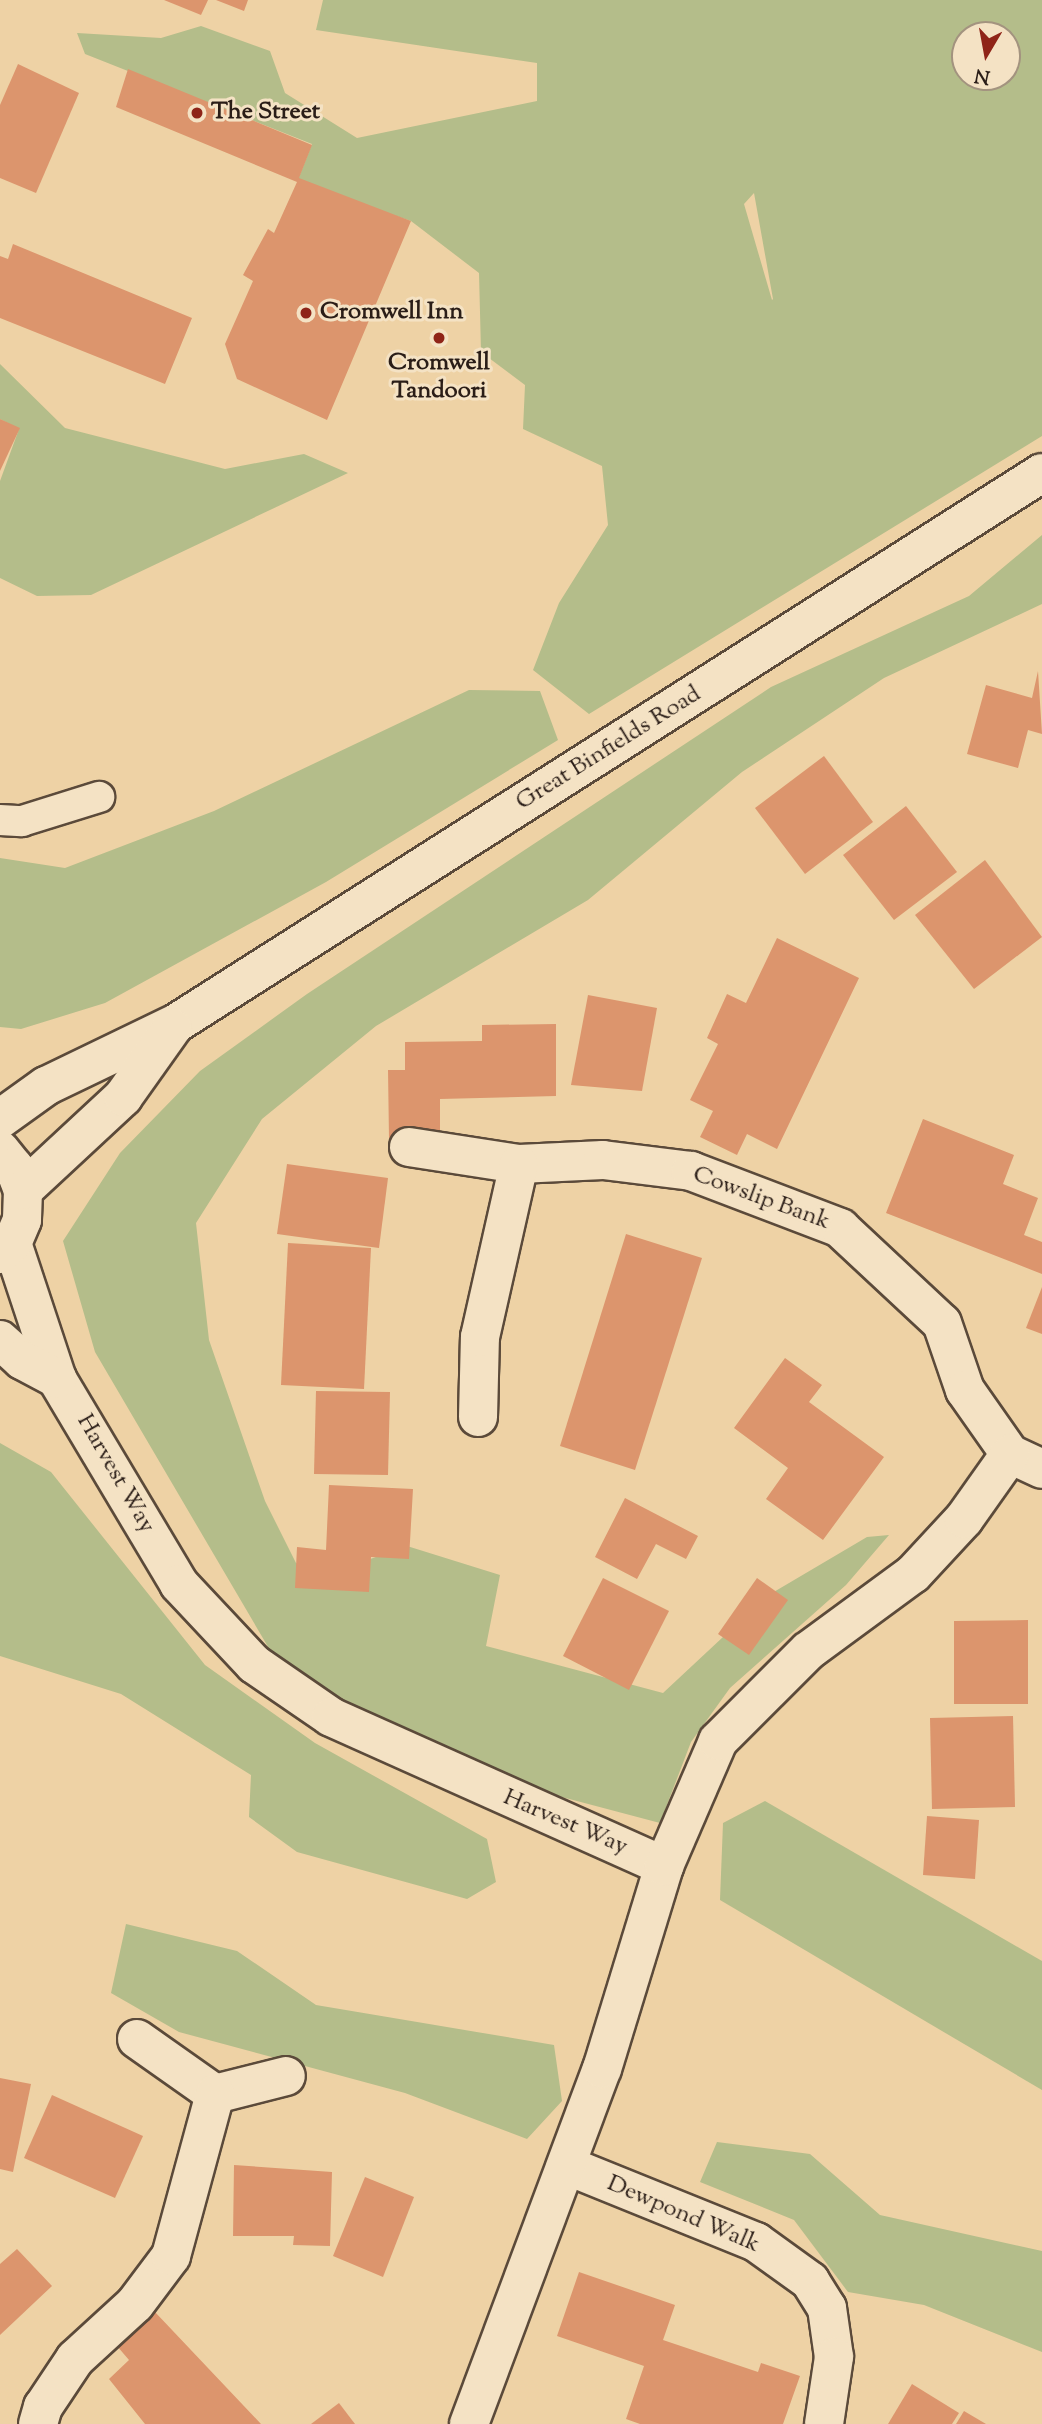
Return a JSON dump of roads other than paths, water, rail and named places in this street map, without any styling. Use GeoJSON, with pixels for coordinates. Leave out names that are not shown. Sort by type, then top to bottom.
{"type":"FeatureCollection","features":[{"type":"Feature","properties":{"kind":"street","name":"Great Binfields Road"},"geometry":{"type":"LineString","coordinates":[[0,1119],[46,1086],[175,1024],[1042,473]]}},
{"type":"Feature","properties":{"kind":"street","name":"Great Binfields Road"},"geometry":{"type":"LineString","coordinates":[[23,1190],[123,1097],[175,1024]]}},
{"type":"Feature","properties":{"kind":"street","name":"Cowslip Bank"},"geometry":{"type":"LineString","coordinates":[[410,1147],[519,1164],[603,1160],[691,1171],[840,1228],[942,1323],[965,1390],[1026,1462],[964,1519],[913,1574],[808,1651],[718,1741],[664,1866]]}},
{"type":"Feature","properties":{"kind":"street"},"geometry":{"type":"LineString","coordinates":[[0,1150],[14,1167],[23,1190],[22,1220],[6,1248]]}},
{"type":"Feature","properties":{"kind":"street"},"geometry":{"type":"LineString","coordinates":[[478,1417],[480,1337],[519,1164]]}},
{"type":"Feature","properties":{"kind":"street","name":"Harvest Way"},"geometry":{"type":"LineString","coordinates":[[6,1248],[57,1379],[179,1584],[254,1664],[331,1717],[664,1866]]}},
{"type":"Feature","properties":{"kind":"street"},"geometry":{"type":"LineString","coordinates":[[0,1340],[22,1360],[57,1379]]}},
{"type":"Feature","properties":{"kind":"street"},"geometry":{"type":"LineString","coordinates":[[469,2424],[506,2318],[568,2166],[664,1866]]}},
{"type":"Feature","properties":{"kind":"street"},"geometry":{"type":"LineString","coordinates":[[136,2039],[215,2094],[286,2076]]}},
{"type":"Feature","properties":{"kind":"street"},"geometry":{"type":"LineString","coordinates":[[37,2424],[43,2407],[75,2358],[135,2304],[171,2256],[215,2094]]}},
{"type":"Feature","properties":{"kind":"street","name":"Dewpond Walk"},"geometry":{"type":"LineString","coordinates":[[568,2166],[756,2242],[810,2281],[827,2308],[834,2357],[824,2424]]}},
{"type":"Feature","properties":{"kind":"lane"},"geometry":{"type":"LineString","coordinates":[[0,820],[22,821],[99,797]]}},
{"type":"Feature","properties":{"kind":"place","name":"The Street"},"geometry":{"type":"Point","coordinates":[197,113]}},
{"type":"Feature","properties":{"kind":"place","name":"Cromwell Inn"},"geometry":{"type":"Point","coordinates":[306,313]}},
{"type":"Feature","properties":{"kind":"place","name":"Cromwell Tandoori"},"geometry":{"type":"Point","coordinates":[439,338]}}]}
